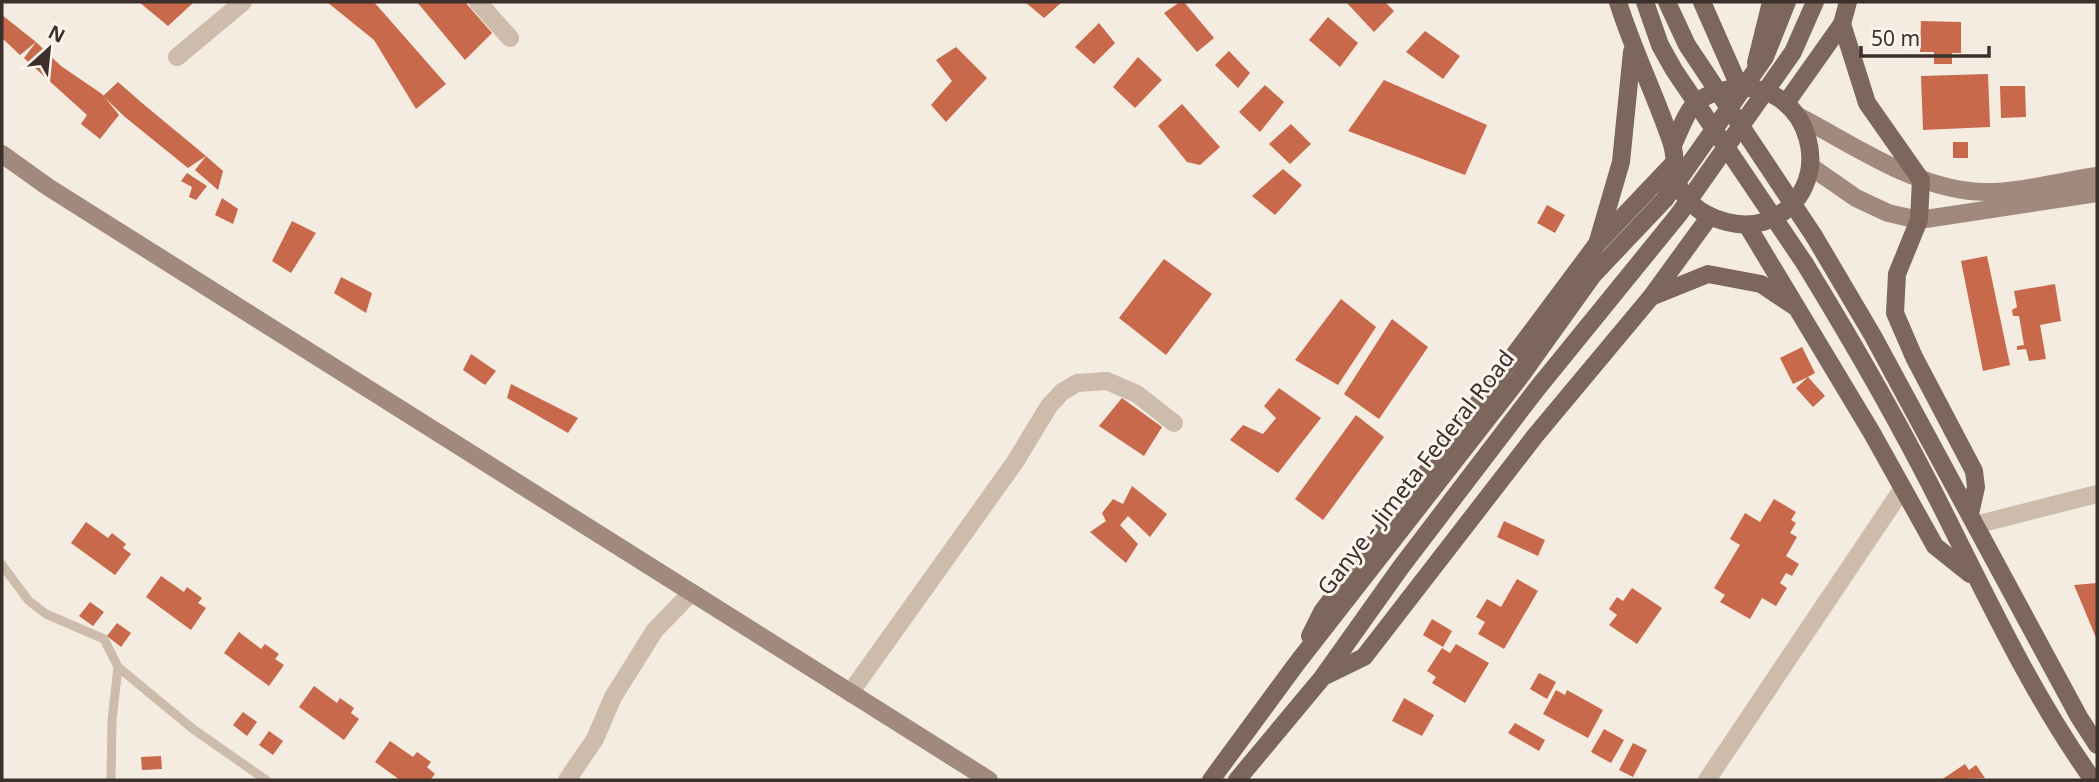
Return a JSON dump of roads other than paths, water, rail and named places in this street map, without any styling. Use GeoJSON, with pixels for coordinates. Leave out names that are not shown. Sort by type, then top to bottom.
{"type":"FeatureCollection","features":[{"type":"Feature","properties":{"kind":"main road"},"geometry":{"type":"LineString","coordinates":[[1618,2],[1633,48],[1673,145]]}},
{"type":"Feature","properties":{"kind":"main road"},"geometry":{"type":"LineString","coordinates":[[1645,2],[1660,45],[1674,71],[1805,264],[1854,344],[1943,511],[1974,577],[2069,746],[2093,780]]}},
{"type":"Feature","properties":{"kind":"main road"},"geometry":{"type":"LineString","coordinates":[[1667,2],[1687,45],[1814,236],[1873,336],[2097,745]]}},
{"type":"Feature","properties":{"kind":"main road"},"geometry":{"type":"LineString","coordinates":[[1702,2],[1745,87]]}},
{"type":"Feature","properties":{"kind":"main road"},"geometry":{"type":"LineString","coordinates":[[1745,87],[1771,2]]}},
{"type":"Feature","properties":{"kind":"main road","name":"Ganye - Jimeta Federal Road"},"geometry":{"type":"LineString","coordinates":[[1211,780],[1297,663],[1520,377],[1593,275],[1665,199],[1765,57],[1787,2]]}},
{"type":"Feature","properties":{"kind":"main road","name":"Ganye - Jimeta Federal Road"},"geometry":{"type":"LineString","coordinates":[[1237,780],[1322,678],[1527,401],[1679,214],[1793,52],[1815,2]]}},
{"type":"Feature","properties":{"kind":"main road"},"geometry":{"type":"LineString","coordinates":[[1792,110],[1842,24],[1848,2]]}},
{"type":"Feature","properties":{"kind":"main road"},"geometry":{"type":"LineString","coordinates":[[1842,24],[1867,103],[1921,180],[1919,220],[1897,274],[1895,313],[1914,357],[1973,471],[1976,487],[1972,519]]}},
{"type":"Feature","properties":{"kind":"main road"},"geometry":{"type":"LineString","coordinates":[[1597,244],[1621,162],[1633,48]]}},
{"type":"Feature","properties":{"kind":"main road"},"geometry":{"type":"LineString","coordinates":[[1792,110],[1807,132],[1810,166],[1806,183],[1788,208],[1773,218],[1747,225],[1710,216],[1687,199],[1672,165],[1673,145],[1693,106],[1714,92],[1745,87],[1775,95],[1792,110],[1921,180],[1986,192],[2097,176]]}},
{"type":"Feature","properties":{"kind":"main road"},"geometry":{"type":"LineString","coordinates":[[2,153],[48,187],[989,780]]}},
{"type":"Feature","properties":{"kind":"main road"},"geometry":{"type":"LineString","coordinates":[[1297,663],[1322,612],[1597,244],[1672,165]]}},
{"type":"Feature","properties":{"kind":"main road"},"geometry":{"type":"LineString","coordinates":[[1810,166],[1856,198],[1888,213],[1919,220],[2097,193]]}},
{"type":"Feature","properties":{"kind":"main road"},"geometry":{"type":"LineString","coordinates":[[1322,678],[1364,657],[1535,436],[1651,297],[1710,216]]}},
{"type":"Feature","properties":{"kind":"main road"},"geometry":{"type":"LineString","coordinates":[[1747,225],[1799,309],[1935,546],[1974,577]]}},
{"type":"Feature","properties":{"kind":"main road"},"geometry":{"type":"LineString","coordinates":[[1651,297],[1708,274],[1761,284],[1799,309]]}},
{"type":"Feature","properties":{"kind":"street"},"geometry":{"type":"LineString","coordinates":[[177,57],[243,2]]}},
{"type":"Feature","properties":{"kind":"street"},"geometry":{"type":"LineString","coordinates":[[478,2],[510,38]]}},
{"type":"Feature","properties":{"kind":"street"},"geometry":{"type":"LineString","coordinates":[[850,693],[1015,462],[1049,406],[1062,392],[1077,383],[1107,381],[1137,394],[1174,423]]}},
{"type":"Feature","properties":{"kind":"street"},"geometry":{"type":"LineString","coordinates":[[1707,780],[1903,488]]}},
{"type":"Feature","properties":{"kind":"street"},"geometry":{"type":"LineString","coordinates":[[1972,519],[2097,494]]}},
{"type":"Feature","properties":{"kind":"street"},"geometry":{"type":"LineString","coordinates":[[567,780],[595,739],[613,697],[655,630],[691,593]]}},
{"type":"Feature","properties":{"kind":"lane"},"geometry":{"type":"LineString","coordinates":[[2,565],[37,608],[104,639],[118,667],[193,729],[267,780]]}},
{"type":"Feature","properties":{"kind":"lane"},"geometry":{"type":"LineString","coordinates":[[111,780],[112,720],[118,667]]}}]}
